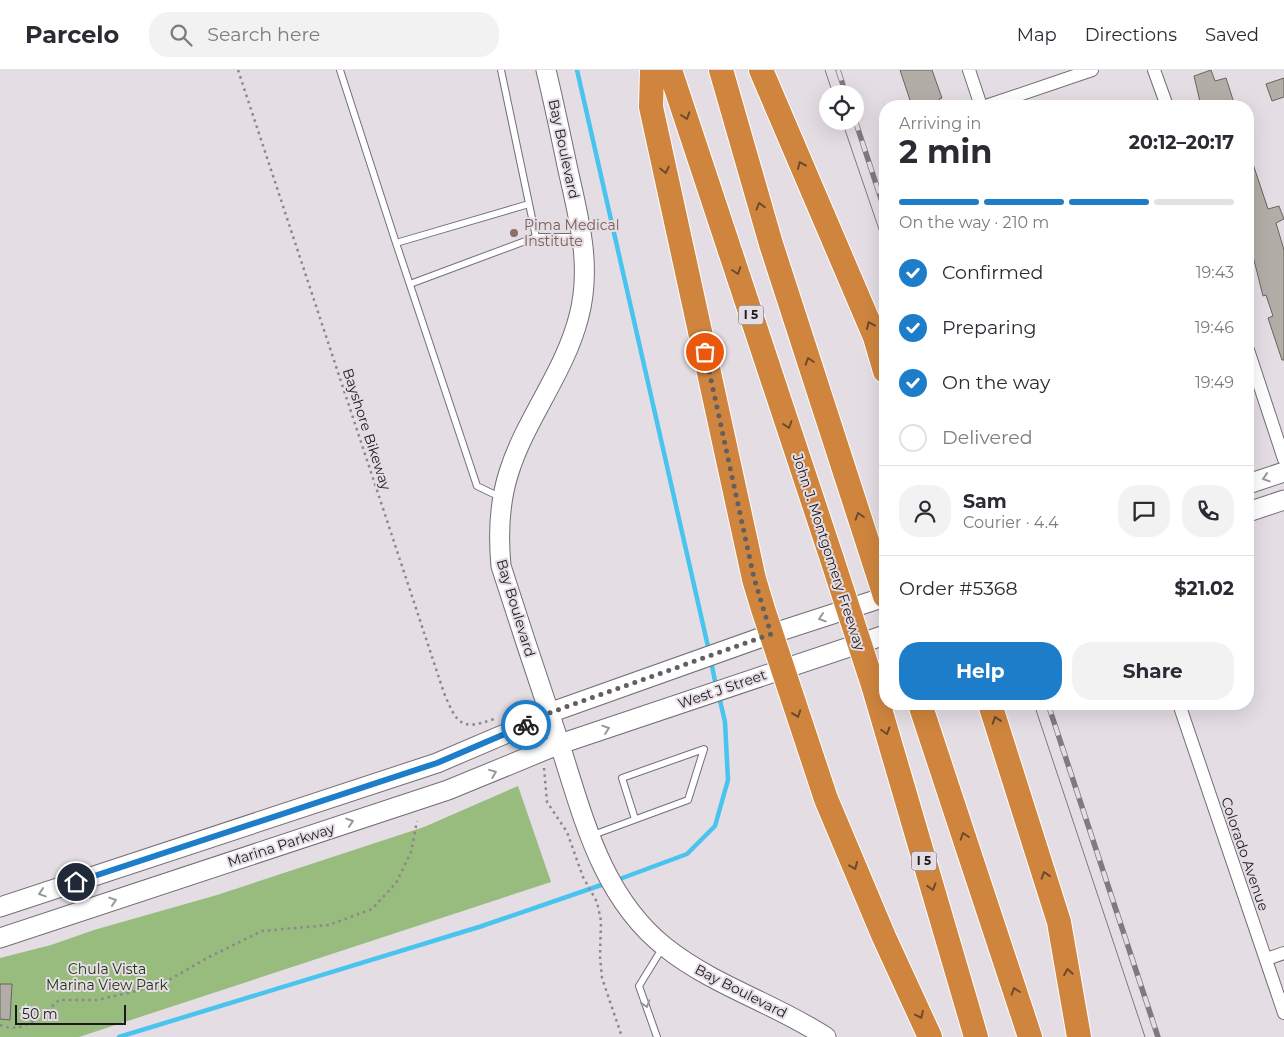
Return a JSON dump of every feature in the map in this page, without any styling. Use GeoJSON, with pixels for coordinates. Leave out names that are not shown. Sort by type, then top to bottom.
{"type":"FeatureCollection","features":[{"type":"Feature","properties":{"kind":"highway"},"geometry":{"type":"LineString","coordinates":[[652,70],[651,107],[754,578],[781,668],[826,799],[884,938],[930,1037]]}},
{"type":"Feature","properties":{"kind":"highway","name":"John J. Montgomery Freeway"},"geometry":{"type":"LineString","coordinates":[[670,70],[879,706]]}},
{"type":"Feature","properties":{"kind":"highway"},"geometry":{"type":"LineString","coordinates":[[721,70],[770,244],[879,578]]}},
{"type":"Feature","properties":{"kind":"highway"},"geometry":{"type":"LineString","coordinates":[[761,70],[875,337],[879,351]]}},
{"type":"Feature","properties":{"kind":"highway","name":"John J. Montgomery Freeway"},"geometry":{"type":"LineString","coordinates":[[880,710],[976,1037]]}},
{"type":"Feature","properties":{"kind":"highway"},"geometry":{"type":"LineString","coordinates":[[922,710],[1030,1037]]}},
{"type":"Feature","properties":{"kind":"highway"},"geometry":{"type":"LineString","coordinates":[[992,710],[1059,922],[1079,1037]]}},
{"type":"Feature","properties":{"kind":"main road","name":"Bay Boulevard"},"geometry":{"type":"LineString","coordinates":[[546,70],[583,237],[585,280],[579,316],[568,349],[521,442],[509,471],[498,532],[501,566],[589,836],[614,889],[646,930],[664,946],[706,975],[808,1025],[826,1037]]}},
{"type":"Feature","properties":{"kind":"main road"},"geometry":{"type":"LineString","coordinates":[[1254,482],[1284,472]]}},
{"type":"Feature","properties":{"kind":"main road"},"geometry":{"type":"LineString","coordinates":[[1254,510],[1284,500]]}},
{"type":"Feature","properties":{"kind":"main road"},"geometry":{"type":"LineString","coordinates":[[549,713],[771,634],[879,599]]}},
{"type":"Feature","properties":{"kind":"main road","name":"West J Street"},"geometry":{"type":"LineString","coordinates":[[560,744],[781,668],[879,637]]}},
{"type":"Feature","properties":{"kind":"main road","name":"Marina Parkway"},"geometry":{"type":"LineString","coordinates":[[0,907],[437,763],[549,713]]}},
{"type":"Feature","properties":{"kind":"main road","name":"Marina Parkway"},"geometry":{"type":"LineString","coordinates":[[0,938],[448,790],[560,744]]}},
{"type":"Feature","properties":{"kind":"street"},"geometry":{"type":"LineString","coordinates":[[969,70],[979,100]]}},
{"type":"Feature","properties":{"kind":"street"},"geometry":{"type":"LineString","coordinates":[[1004,100],[1092,70]]}},
{"type":"Feature","properties":{"kind":"street"},"geometry":{"type":"LineString","coordinates":[[1154,70],[1164,100]]}},
{"type":"Feature","properties":{"kind":"street"},"geometry":{"type":"LineString","coordinates":[[1254,368],[1284,459]]}},
{"type":"Feature","properties":{"kind":"street","name":"Colorado Avenue"},"geometry":{"type":"LineString","coordinates":[[1181,710],[1247,909],[1267,959],[1284,1013]]}},
{"type":"Feature","properties":{"kind":"street"},"geometry":{"type":"LineString","coordinates":[[1267,959],[1284,953]]}},
{"type":"Feature","properties":{"kind":"lane"},"geometry":{"type":"LineString","coordinates":[[340,70],[477,486],[503,498]]}},
{"type":"Feature","properties":{"kind":"lane"},"geometry":{"type":"LineString","coordinates":[[501,70],[536,237]]}},
{"type":"Feature","properties":{"kind":"lane"},"geometry":{"type":"LineString","coordinates":[[396,243],[529,204]]}},
{"type":"Feature","properties":{"kind":"lane"},"geometry":{"type":"LineString","coordinates":[[410,284],[536,237],[583,237]]}},
{"type":"Feature","properties":{"kind":"lane"},"geometry":{"type":"LineString","coordinates":[[589,836],[688,800],[704,750],[622,778],[635,819]]}},
{"type":"Feature","properties":{"kind":"lane"},"geometry":{"type":"LineString","coordinates":[[656,1037],[639,986],[664,946]]}},
{"type":"Feature","properties":{"kind":"path","name":"Bayshore Bikeway"},"geometry":{"type":"LineString","coordinates":[[238,70],[444,693],[453,715],[466,725],[473,726],[498,718]]}},
{"type":"Feature","properties":{"kind":"path"},"geometry":{"type":"LineString","coordinates":[[544,768],[547,802],[566,832],[583,877],[594,894],[601,921],[600,957],[602,978],[622,1037]]}},
{"type":"Feature","properties":{"kind":"path"},"geometry":{"type":"LineString","coordinates":[[0,1025],[6,1028],[31,1025],[59,1000],[97,1000],[158,986],[209,957],[262,931],[329,924],[372,909],[396,883],[411,852],[417,821]]}},
{"type":"Feature","properties":{"kind":"green space","name":"Chula Vista Marina View Park"},"geometry":{"type":"Polygon","coordinates":[[[518,786],[551,882],[79,1037],[0,1037],[0,958],[51,945],[94,930],[217,895],[424,827],[518,786]]]}},
{"type":"Feature","properties":{"kind":"building"},"geometry":{"type":"Polygon","coordinates":[[[900,70],[932,70],[942,98],[939,100],[910,100],[900,70]]]}},
{"type":"Feature","properties":{"kind":"building"},"geometry":{"type":"Polygon","coordinates":[[[1211,70],[1215,81],[1226,78],[1233,100],[1200,100],[1194,76],[1211,70]]]}},
{"type":"Feature","properties":{"kind":"building"},"geometry":{"type":"Polygon","coordinates":[[[1284,78],[1284,97],[1272,101],[1266,84],[1284,78]]]}},
{"type":"Feature","properties":{"kind":"building"},"geometry":{"type":"Polygon","coordinates":[[[1254,167],[1268,209],[1279,206],[1284,219],[1276,223],[1284,250],[1284,360],[1282,360],[1268,318],[1273,316],[1266,295],[1263,296],[1254,260],[1254,167]]]}},
{"type":"Feature","properties":{"kind":"building"},"geometry":{"type":"Polygon","coordinates":[[[0,984],[12,984],[10,1020],[0,1019],[0,984]]]}},
{"type":"Feature","properties":{"kind":"waterway"},"geometry":{"type":"LineString","coordinates":[[577,70],[709,651]]}},
{"type":"Feature","properties":{"kind":"waterway"},"geometry":{"type":"LineString","coordinates":[[711,661],[716,686]]}},
{"type":"Feature","properties":{"kind":"waterway"},"geometry":{"type":"LineString","coordinates":[[617,880],[687,854],[715,826],[728,780],[725,722],[719,696]]}},
{"type":"Feature","properties":{"kind":"waterway"},"geometry":{"type":"LineString","coordinates":[[119,1037],[479,927],[607,883]]}},
{"type":"Feature","properties":{"kind":"tram line"},"geometry":{"type":"LineString","coordinates":[[825,70],[830,85]]}},
{"type":"Feature","properties":{"kind":"tram line"},"geometry":{"type":"LineString","coordinates":[[845,130],[879,229]]}},
{"type":"Feature","properties":{"kind":"tram line"},"geometry":{"type":"LineString","coordinates":[[1036,710],[1145,1037]]}},
{"type":"Feature","properties":{"kind":"railway"},"geometry":{"type":"LineString","coordinates":[[838,70],[843,85]]}},
{"type":"Feature","properties":{"kind":"railway"},"geometry":{"type":"LineString","coordinates":[[858,130],[879,193]]}},
{"type":"Feature","properties":{"kind":"railway"},"geometry":{"type":"LineString","coordinates":[[1050,710],[1158,1037]]}},
{"type":"Feature","properties":{"kind":"way so far"},"geometry":{"type":"LineString","coordinates":[[526,725],[549,713],[771,634],[754,578],[705,352]]}},
{"type":"Feature","properties":{"kind":"place","name":"Pima Medical Institute"},"geometry":{"type":"Point","coordinates":[514,233]}},
{"type":"Feature","properties":{"kind":"route"},"geometry":{"type":"LineString","coordinates":[[76,882],[437,763],[526,725]]}}]}
